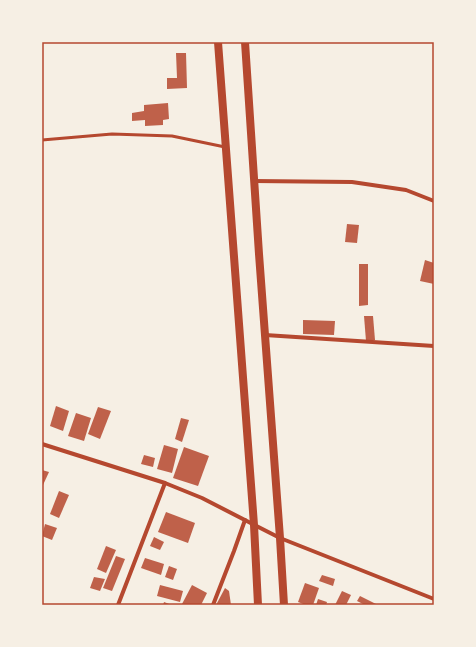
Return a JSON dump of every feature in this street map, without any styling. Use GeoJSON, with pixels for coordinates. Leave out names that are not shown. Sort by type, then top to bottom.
{"type":"FeatureCollection","features":[{"type":"Feature","properties":{"kind":"main road"},"geometry":{"type":"LineString","coordinates":[[218,42],[254,525],[258,605]]}},
{"type":"Feature","properties":{"kind":"main road"},"geometry":{"type":"LineString","coordinates":[[245,42],[284,605]]}},
{"type":"Feature","properties":{"kind":"street"},"geometry":{"type":"LineString","coordinates":[[254,181],[352,182],[406,190],[434,201]]}},
{"type":"Feature","properties":{"kind":"street"},"geometry":{"type":"LineString","coordinates":[[265,335],[434,346]]}},
{"type":"Feature","properties":{"kind":"street"},"geometry":{"type":"LineString","coordinates":[[42,444],[165,483],[202,498],[280,538],[434,599]]}},
{"type":"Feature","properties":{"kind":"street"},"geometry":{"type":"LineString","coordinates":[[118,605],[165,483]]}},
{"type":"Feature","properties":{"kind":"street"},"geometry":{"type":"LineString","coordinates":[[213,605],[245,520]]}},
{"type":"Feature","properties":{"kind":"lane"},"geometry":{"type":"LineString","coordinates":[[42,140],[112,134],[149,135],[172,136],[225,147]]}},
{"type":"Feature","properties":{"kind":"building"},"geometry":{"type":"Polygon","coordinates":[[[176,53],[186,53],[187,88],[167,89],[167,78],[177,78],[176,53]]]}},
{"type":"Feature","properties":{"kind":"building"},"geometry":{"type":"Polygon","coordinates":[[[168,103],[169,119],[163,120],[163,125],[145,126],[145,120],[132,121],[132,113],[144,111],[144,105],[168,103]]]}},
{"type":"Feature","properties":{"kind":"building"},"geometry":{"type":"Polygon","coordinates":[[[347,224],[359,225],[357,243],[345,242],[347,224]]]}},
{"type":"Feature","properties":{"kind":"building"},"geometry":{"type":"Polygon","coordinates":[[[425,260],[434,263],[434,284],[420,281],[425,260]]]}},
{"type":"Feature","properties":{"kind":"building"},"geometry":{"type":"Polygon","coordinates":[[[359,264],[368,264],[368,305],[359,306],[359,264]]]}},
{"type":"Feature","properties":{"kind":"building"},"geometry":{"type":"Polygon","coordinates":[[[364,316],[373,316],[375,340],[366,341],[364,316]]]}},
{"type":"Feature","properties":{"kind":"building"},"geometry":{"type":"Polygon","coordinates":[[[303,320],[335,321],[334,335],[303,334],[303,320]]]}},
{"type":"Feature","properties":{"kind":"building"},"geometry":{"type":"Polygon","coordinates":[[[56,406],[69,411],[63,431],[50,426],[56,406]]]}},
{"type":"Feature","properties":{"kind":"building"},"geometry":{"type":"Polygon","coordinates":[[[98,407],[111,411],[100,439],[88,434],[98,407]]]}},
{"type":"Feature","properties":{"kind":"building"},"geometry":{"type":"Polygon","coordinates":[[[76,413],[91,418],[84,441],[68,436],[76,413]]]}},
{"type":"Feature","properties":{"kind":"building"},"geometry":{"type":"Polygon","coordinates":[[[181,418],[189,420],[182,442],[175,439],[181,418]]]}},
{"type":"Feature","properties":{"kind":"building"},"geometry":{"type":"Polygon","coordinates":[[[164,445],[178,449],[172,473],[157,469],[164,445]]]}},
{"type":"Feature","properties":{"kind":"building"},"geometry":{"type":"Polygon","coordinates":[[[184,447],[209,456],[198,486],[173,478],[184,447]]]}},
{"type":"Feature","properties":{"kind":"building"},"geometry":{"type":"Polygon","coordinates":[[[144,455],[155,458],[153,467],[141,464],[144,455]]]}},
{"type":"Feature","properties":{"kind":"building"},"geometry":{"type":"Polygon","coordinates":[[[42,470],[49,472],[43,485],[42,485],[42,470]]]}},
{"type":"Feature","properties":{"kind":"building"},"geometry":{"type":"Polygon","coordinates":[[[59,491],[69,495],[59,518],[50,514],[59,491]]]}},
{"type":"Feature","properties":{"kind":"building"},"geometry":{"type":"Polygon","coordinates":[[[166,512],[195,523],[188,543],[158,532],[166,512]]]}},
{"type":"Feature","properties":{"kind":"building"},"geometry":{"type":"Polygon","coordinates":[[[45,524],[57,528],[52,540],[42,536],[45,524]]]}},
{"type":"Feature","properties":{"kind":"building"},"geometry":{"type":"Polygon","coordinates":[[[154,537],[164,542],[160,550],[150,546],[154,537]]]}},
{"type":"Feature","properties":{"kind":"building"},"geometry":{"type":"Polygon","coordinates":[[[106,546],[116,550],[106,573],[97,569],[106,546]]]}},
{"type":"Feature","properties":{"kind":"building"},"geometry":{"type":"Polygon","coordinates":[[[116,556],[125,559],[112,591],[103,588],[116,556]]]}},
{"type":"Feature","properties":{"kind":"building"},"geometry":{"type":"Polygon","coordinates":[[[145,558],[164,564],[161,575],[141,568],[145,558]]]}},
{"type":"Feature","properties":{"kind":"building"},"geometry":{"type":"Polygon","coordinates":[[[169,566],[177,569],[173,580],[165,577],[169,566]]]}},
{"type":"Feature","properties":{"kind":"building"},"geometry":{"type":"Polygon","coordinates":[[[322,575],[335,579],[333,586],[319,581],[322,575]]]}},
{"type":"Feature","properties":{"kind":"building"},"geometry":{"type":"Polygon","coordinates":[[[94,577],[105,579],[100,591],[90,588],[94,577]]]}},
{"type":"Feature","properties":{"kind":"building"},"geometry":{"type":"Polygon","coordinates":[[[305,583],[319,588],[313,605],[306,605],[298,602],[305,583]]]}},
{"type":"Feature","properties":{"kind":"building"},"geometry":{"type":"Polygon","coordinates":[[[160,585],[183,591],[180,602],[157,596],[160,585]]]}},
{"type":"Feature","properties":{"kind":"building"},"geometry":{"type":"Polygon","coordinates":[[[192,585],[207,593],[201,605],[182,604],[192,585]]]}},
{"type":"Feature","properties":{"kind":"building"},"geometry":{"type":"Polygon","coordinates":[[[225,588],[229,591],[231,605],[216,605],[225,588]]]}},
{"type":"Feature","properties":{"kind":"building"},"geometry":{"type":"Polygon","coordinates":[[[342,591],[351,595],[346,605],[335,605],[342,591]]]}},
{"type":"Feature","properties":{"kind":"building"},"geometry":{"type":"Polygon","coordinates":[[[360,596],[378,605],[365,605],[357,601],[360,596]]]}},
{"type":"Feature","properties":{"kind":"building"},"geometry":{"type":"Polygon","coordinates":[[[318,599],[327,602],[326,605],[316,605],[318,599]]]}},
{"type":"Feature","properties":{"kind":"building"},"geometry":{"type":"Polygon","coordinates":[[[164,602],[172,605],[163,605],[164,602]]]}}]}
